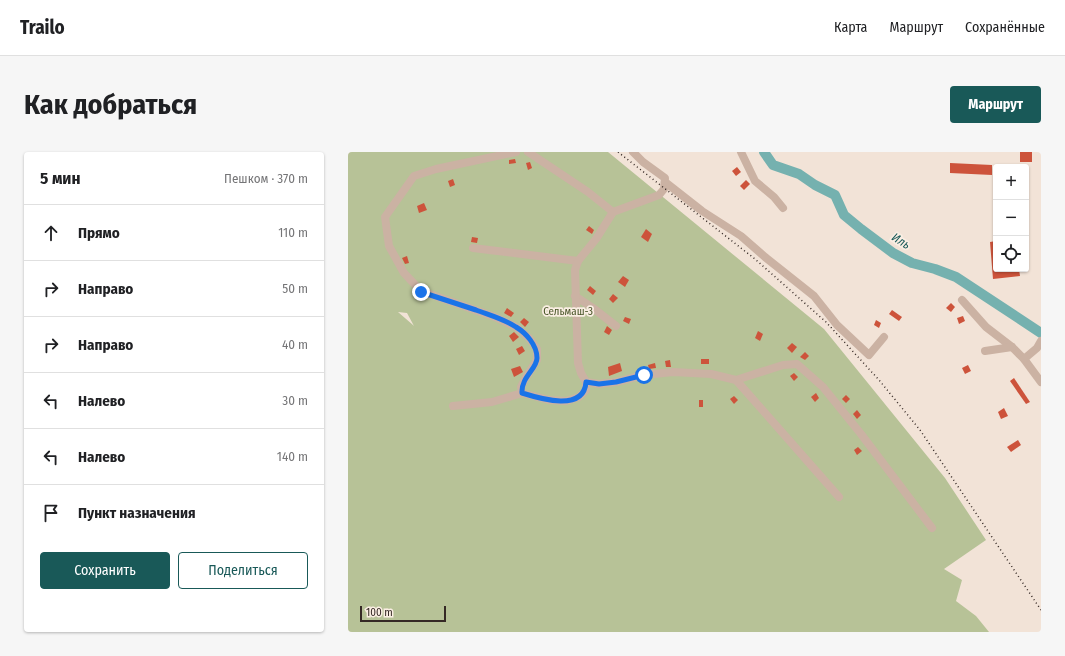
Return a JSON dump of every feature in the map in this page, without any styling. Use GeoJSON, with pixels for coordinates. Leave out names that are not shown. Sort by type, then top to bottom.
{"type":"FeatureCollection","features":[{"type":"Feature","properties":{"kind":"street"},"geometry":{"type":"LineString","coordinates":[[516,152],[436,169],[414,176],[385,217],[389,246],[404,274],[421,292],[495,317],[516,327],[529,338],[537,349],[537,360],[521,387],[522,393]]}},
{"type":"Feature","properties":{"kind":"street"},"geometry":{"type":"LineString","coordinates":[[528,152],[588,192],[613,212]]}},
{"type":"Feature","properties":{"kind":"street"},"geometry":{"type":"LineString","coordinates":[[453,406],[492,402],[522,393],[549,400],[566,401],[579,397],[586,390],[586,382],[578,363],[575,296],[575,270],[578,261],[596,239],[613,212],[659,195],[664,189],[665,178],[643,162],[633,152]]}},
{"type":"Feature","properties":{"kind":"street"},"geometry":{"type":"LineString","coordinates":[[741,152],[755,180],[774,197],[783,208]]}},
{"type":"Feature","properties":{"kind":"street"},"geometry":{"type":"LineString","coordinates":[[665,182],[702,211],[741,236],[765,258],[814,296],[837,325],[869,355],[884,337]]}},
{"type":"Feature","properties":{"kind":"street"},"geometry":{"type":"LineString","coordinates":[[473,248],[578,261]]}},
{"type":"Feature","properties":{"kind":"street"},"geometry":{"type":"LineString","coordinates":[[575,296],[616,326]]}},
{"type":"Feature","properties":{"kind":"street"},"geometry":{"type":"LineString","coordinates":[[962,300],[986,327],[1012,347],[1024,359],[1041,382]]}},
{"type":"Feature","properties":{"kind":"street"},"geometry":{"type":"LineString","coordinates":[[1024,359],[1037,348],[1041,341]]}},
{"type":"Feature","properties":{"kind":"street"},"geometry":{"type":"LineString","coordinates":[[985,351],[1012,347]]}},
{"type":"Feature","properties":{"kind":"street"},"geometry":{"type":"LineString","coordinates":[[586,382],[599,384],[616,382],[644,375],[673,372],[711,374],[736,380],[783,365],[797,364],[823,388],[861,434],[932,528]]}},
{"type":"Feature","properties":{"kind":"street"},"geometry":{"type":"LineString","coordinates":[[736,380],[839,497]]}},
{"type":"Feature","properties":{"kind":"green space","name":"Сельмаш-3"},"geometry":{"type":"Polygon","coordinates":[[[348,152],[608,152],[824,329],[945,478],[986,540],[944,569],[962,580],[956,601],[976,616],[989,632],[348,632],[348,152]],[[398,312],[414,326],[407,313],[398,312]]]}},
{"type":"Feature","properties":{"kind":"building"},"geometry":{"type":"Polygon","coordinates":[[[1020,152],[1032,152],[1032,162],[1020,162],[1020,152]]]}},
{"type":"Feature","properties":{"kind":"building"},"geometry":{"type":"Polygon","coordinates":[[[515,159],[516,163],[509,164],[509,160],[515,159]]]}},
{"type":"Feature","properties":{"kind":"building"},"geometry":{"type":"Polygon","coordinates":[[[530,162],[532,168],[528,170],[526,163],[530,162]]]}},
{"type":"Feature","properties":{"kind":"building"},"geometry":{"type":"Polygon","coordinates":[[[950,163],[992,165],[992,175],[950,173],[950,163]]]}},
{"type":"Feature","properties":{"kind":"building"},"geometry":{"type":"Polygon","coordinates":[[[737,167],[741,172],[736,176],[732,171],[737,167]]]}},
{"type":"Feature","properties":{"kind":"building"},"geometry":{"type":"Polygon","coordinates":[[[453,179],[455,185],[450,187],[448,181],[453,179]]]}},
{"type":"Feature","properties":{"kind":"building"},"geometry":{"type":"Polygon","coordinates":[[[746,180],[750,184],[744,190],[740,186],[746,180]]]}},
{"type":"Feature","properties":{"kind":"building"},"geometry":{"type":"Polygon","coordinates":[[[424,203],[427,210],[419,213],[417,206],[424,203]]]}},
{"type":"Feature","properties":{"kind":"building"},"geometry":{"type":"Polygon","coordinates":[[[589,226],[594,230],[592,234],[586,230],[589,226]]]}},
{"type":"Feature","properties":{"kind":"building"},"geometry":{"type":"Polygon","coordinates":[[[646,229],[652,234],[648,242],[641,237],[646,229]]]}},
{"type":"Feature","properties":{"kind":"building"},"geometry":{"type":"Polygon","coordinates":[[[472,237],[478,238],[477,243],[471,242],[472,237]]]}},
{"type":"Feature","properties":{"kind":"building"},"geometry":{"type":"Polygon","coordinates":[[[990,242],[993,242],[993,272],[1019,272],[1020,276],[993,279],[990,242]]]}},
{"type":"Feature","properties":{"kind":"building"},"geometry":{"type":"Polygon","coordinates":[[[407,256],[409,263],[405,264],[402,258],[407,256]]]}},
{"type":"Feature","properties":{"kind":"building"},"geometry":{"type":"Polygon","coordinates":[[[623,276],[629,280],[625,287],[618,282],[623,276]]]}},
{"type":"Feature","properties":{"kind":"building"},"geometry":{"type":"Polygon","coordinates":[[[590,286],[596,291],[593,295],[587,290],[590,286]]]}},
{"type":"Feature","properties":{"kind":"building"},"geometry":{"type":"Polygon","coordinates":[[[613,294],[618,298],[613,303],[609,299],[613,294]]]}},
{"type":"Feature","properties":{"kind":"building"},"geometry":{"type":"Polygon","coordinates":[[[951,303],[955,307],[951,312],[946,308],[951,303]]]}},
{"type":"Feature","properties":{"kind":"building"},"geometry":{"type":"Polygon","coordinates":[[[507,308],[514,313],[511,317],[504,313],[507,308]]]}},
{"type":"Feature","properties":{"kind":"building"},"geometry":{"type":"Polygon","coordinates":[[[892,310],[902,317],[899,321],[889,314],[892,310]]]}},
{"type":"Feature","properties":{"kind":"building"},"geometry":{"type":"Polygon","coordinates":[[[963,316],[965,321],[959,324],[957,318],[963,316]]]}},
{"type":"Feature","properties":{"kind":"building"},"geometry":{"type":"Polygon","coordinates":[[[625,317],[631,319],[629,324],[623,321],[625,317]]]}},
{"type":"Feature","properties":{"kind":"building"},"geometry":{"type":"Polygon","coordinates":[[[524,318],[529,322],[525,327],[520,322],[524,318]]]}},
{"type":"Feature","properties":{"kind":"building"},"geometry":{"type":"Polygon","coordinates":[[[876,320],[881,323],[879,328],[874,325],[876,320]]]}},
{"type":"Feature","properties":{"kind":"building"},"geometry":{"type":"Polygon","coordinates":[[[607,326],[612,330],[609,335],[604,332],[607,326]]]}},
{"type":"Feature","properties":{"kind":"building"},"geometry":{"type":"Polygon","coordinates":[[[758,331],[763,334],[760,341],[755,338],[758,331]]]}},
{"type":"Feature","properties":{"kind":"building"},"geometry":{"type":"Polygon","coordinates":[[[514,332],[519,337],[513,342],[509,336],[514,332]]]}},
{"type":"Feature","properties":{"kind":"building"},"geometry":{"type":"Polygon","coordinates":[[[792,343],[797,347],[792,353],[787,348],[792,343]]]}},
{"type":"Feature","properties":{"kind":"building"},"geometry":{"type":"Polygon","coordinates":[[[522,346],[525,351],[519,355],[516,349],[522,346]]]}},
{"type":"Feature","properties":{"kind":"building"},"geometry":{"type":"Polygon","coordinates":[[[805,352],[809,356],[805,360],[800,357],[805,352]]]}},
{"type":"Feature","properties":{"kind":"building"},"geometry":{"type":"Polygon","coordinates":[[[701,359],[709,359],[709,364],[701,364],[701,359]]]}},
{"type":"Feature","properties":{"kind":"building"},"geometry":{"type":"Polygon","coordinates":[[[670,360],[671,367],[666,367],[665,361],[670,360]]]}},
{"type":"Feature","properties":{"kind":"building"},"geometry":{"type":"Polygon","coordinates":[[[620,363],[622,371],[609,376],[608,367],[620,363]]]}},
{"type":"Feature","properties":{"kind":"building"},"geometry":{"type":"Polygon","coordinates":[[[655,363],[656,368],[649,369],[648,365],[655,363]]]}},
{"type":"Feature","properties":{"kind":"building"},"geometry":{"type":"Polygon","coordinates":[[[968,365],[971,371],[965,374],[962,368],[968,365]]]}},
{"type":"Feature","properties":{"kind":"building"},"geometry":{"type":"Polygon","coordinates":[[[520,366],[523,372],[514,377],[511,369],[520,366]]]}},
{"type":"Feature","properties":{"kind":"building"},"geometry":{"type":"Polygon","coordinates":[[[794,373],[798,377],[794,381],[790,376],[794,373]]]}},
{"type":"Feature","properties":{"kind":"building"},"geometry":{"type":"Polygon","coordinates":[[[1014,378],[1030,402],[1026,404],[1010,381],[1014,378]]]}},
{"type":"Feature","properties":{"kind":"building"},"geometry":{"type":"Polygon","coordinates":[[[816,393],[819,398],[815,402],[811,397],[816,393]]]}},
{"type":"Feature","properties":{"kind":"building"},"geometry":{"type":"Polygon","coordinates":[[[846,395],[850,399],[846,403],[842,399],[846,395]]]}},
{"type":"Feature","properties":{"kind":"building"},"geometry":{"type":"Polygon","coordinates":[[[734,396],[738,400],[734,404],[730,399],[734,396]]]}},
{"type":"Feature","properties":{"kind":"building"},"geometry":{"type":"Polygon","coordinates":[[[699,400],[703,400],[703,407],[699,407],[699,400]]]}},
{"type":"Feature","properties":{"kind":"building"},"geometry":{"type":"Polygon","coordinates":[[[1004,408],[1008,416],[1001,419],[998,412],[1004,408]]]}},
{"type":"Feature","properties":{"kind":"building"},"geometry":{"type":"Polygon","coordinates":[[[857,410],[861,415],[857,419],[853,414],[857,410]]]}},
{"type":"Feature","properties":{"kind":"building"},"geometry":{"type":"Polygon","coordinates":[[[1018,440],[1021,445],[1011,452],[1007,447],[1018,440]]]}},
{"type":"Feature","properties":{"kind":"building"},"geometry":{"type":"Polygon","coordinates":[[[858,447],[862,451],[857,455],[854,450],[858,447]]]}},
{"type":"Feature","properties":{"kind":"waterway","name":"Иль"},"geometry":{"type":"LineString","coordinates":[[764,152],[773,165],[799,174],[815,185],[835,195],[844,215],[893,253],[912,263],[935,269],[956,277],[1041,333]]}},
{"type":"Feature","properties":{"kind":"railway"},"geometry":{"type":"LineString","coordinates":[[618,152],[755,259],[826,322],[879,380],[920,430],[1041,610]]}},
{"type":"Feature","properties":{"kind":"route"},"geometry":{"type":"LineString","coordinates":[[421,292],[495,317],[516,327],[529,338],[537,349],[537,360],[521,387],[522,393],[549,400],[566,401],[579,397],[586,390],[586,382],[599,384],[616,382],[644,375]]}}]}
